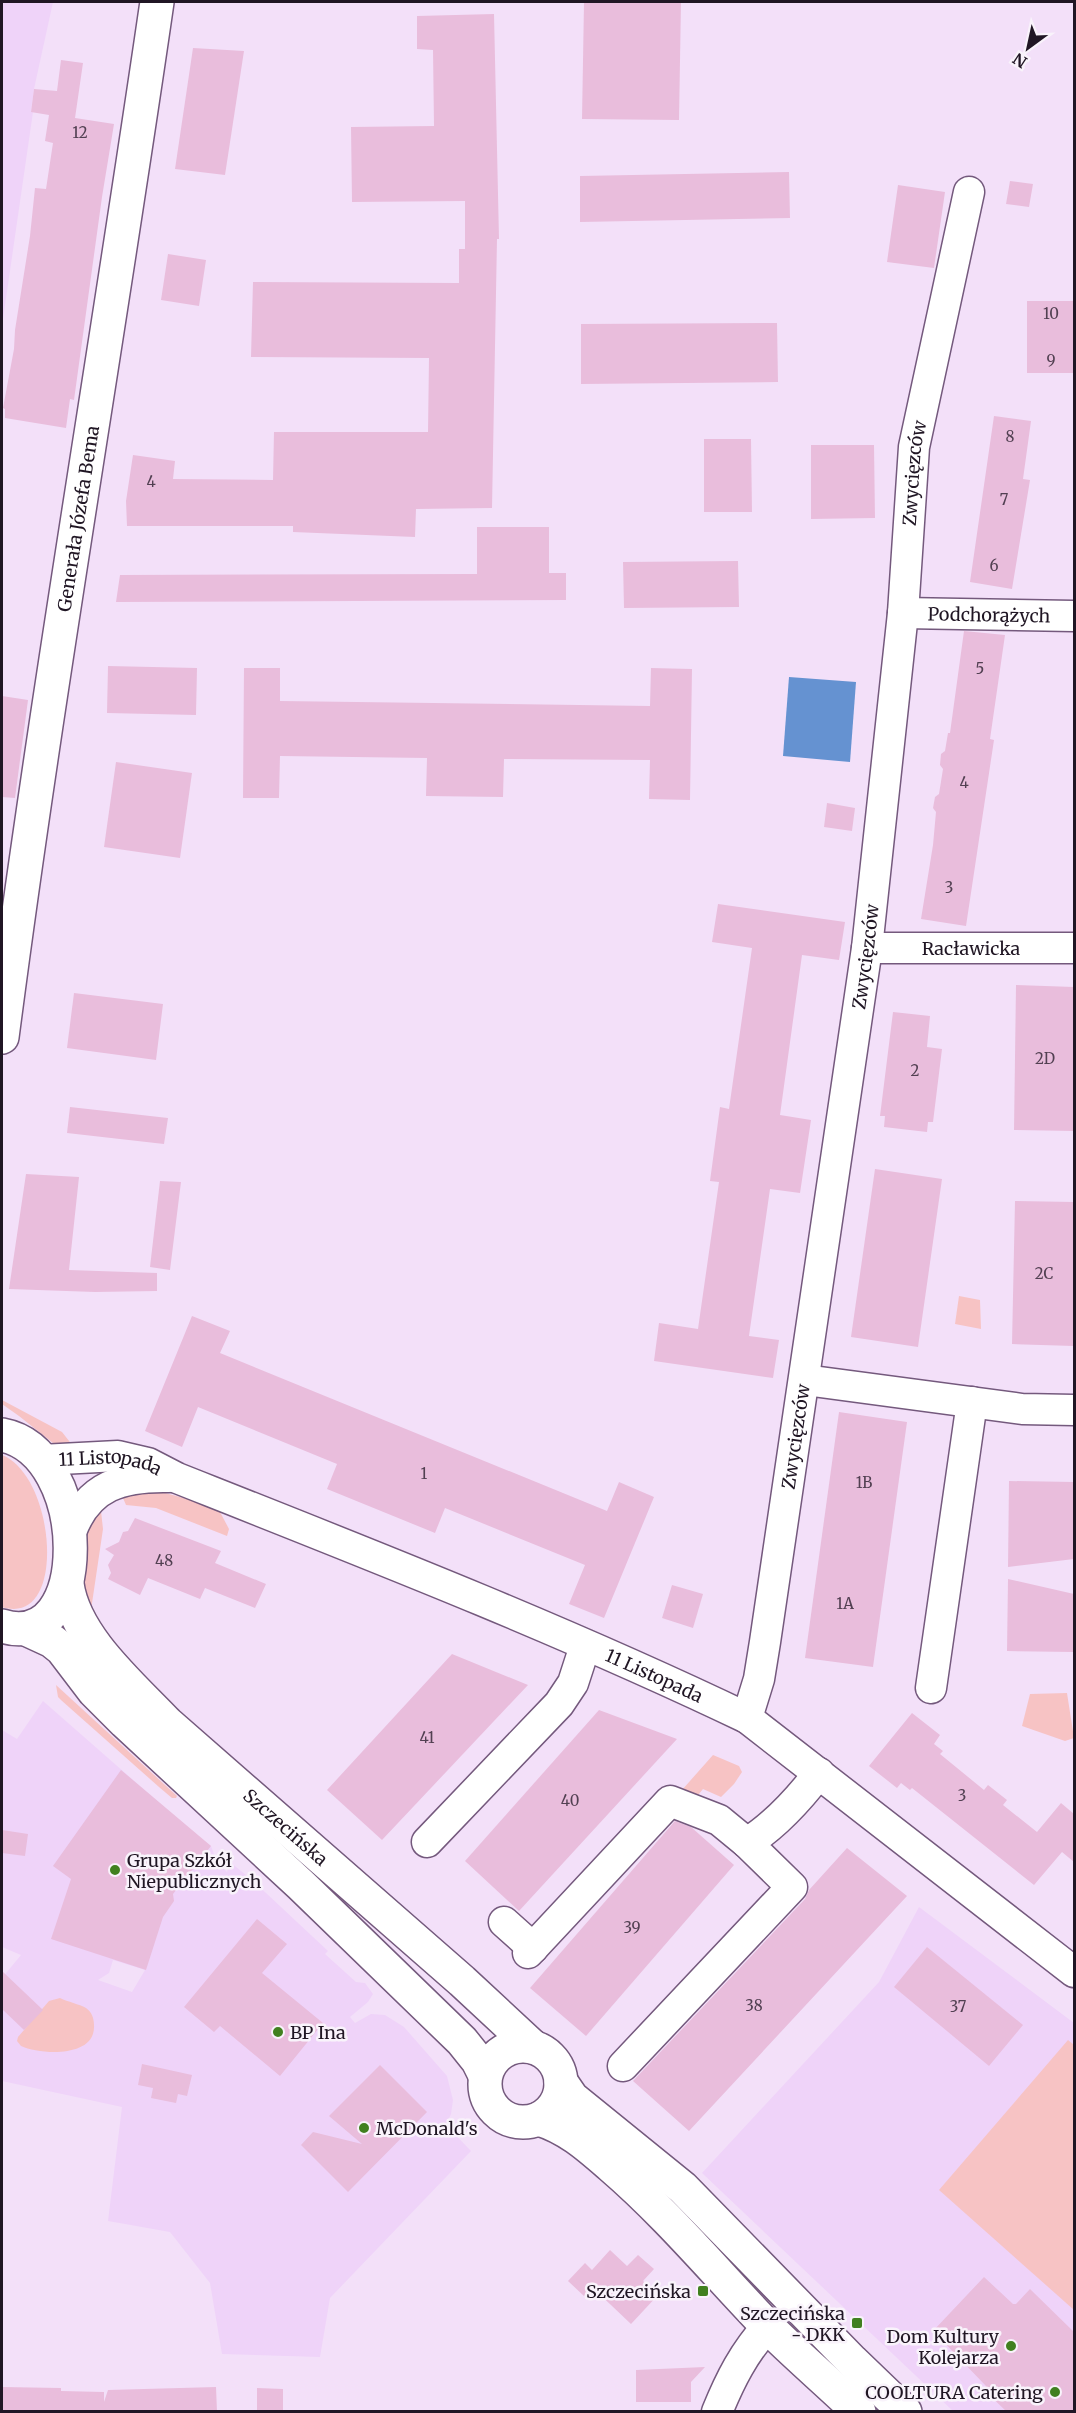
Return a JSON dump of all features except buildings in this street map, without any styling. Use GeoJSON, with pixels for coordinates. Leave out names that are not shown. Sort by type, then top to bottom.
{"type":"FeatureCollection","features":[{"type":"Feature","properties":{"kind":"main road","name":"Generała Józefa Bema"},"geometry":{"type":"LineString","coordinates":[[2,1037],[19,905],[157,2]]}},
{"type":"Feature","properties":{"kind":"main road"},"geometry":{"type":"LineString","coordinates":[[2,1417],[36,1454],[60,1492],[71,1532],[67,1584],[54,1610],[42,1622],[14,1627]]}},
{"type":"Feature","properties":{"kind":"main road"},"geometry":{"type":"LineString","coordinates":[[2,1435],[36,1454]]}},
{"type":"Feature","properties":{"kind":"main road","name":"Szczecińska"},"geometry":{"type":"LineString","coordinates":[[67,1584],[69,1600],[81,1625],[126,1681],[167,1723],[462,1981],[533,2047]]}},
{"type":"Feature","properties":{"kind":"main road","name":"Szczecińska"},"geometry":{"type":"LineString","coordinates":[[14,1627],[52,1641],[62,1649],[94,1691],[125,1722],[301,1885],[462,2041],[478,2061],[485,2075]]}},
{"type":"Feature","properties":{"kind":"main road"},"geometry":{"type":"LineString","coordinates":[[561,2082],[555,2103],[548,2112],[539,2119],[522,2123],[505,2119],[494,2109],[485,2092],[485,2075],[490,2063],[498,2054],[510,2048],[533,2047],[553,2061],[561,2082],[572,2098],[683,2188],[905,2412]]}},
{"type":"Feature","properties":{"kind":"main road"},"geometry":{"type":"LineString","coordinates":[[539,2119],[559,2126],[576,2136],[622,2175],[664,2215],[768,2326],[859,2412]]}},
{"type":"Feature","properties":{"kind":"street","name":"Zwycięzców"},"geometry":{"type":"LineString","coordinates":[[747,1718],[762,1662],[867,948],[903,614],[914,447],[969,192]]}},
{"type":"Feature","properties":{"kind":"street","name":"Podchorążych"},"geometry":{"type":"LineString","coordinates":[[903,614],[1074,616]]}},
{"type":"Feature","properties":{"kind":"street","name":"Racławicka"},"geometry":{"type":"LineString","coordinates":[[867,948],[1074,948]]}},
{"type":"Feature","properties":{"kind":"street"},"geometry":{"type":"LineString","coordinates":[[805,1380],[1022,1409],[1074,1410]]}},
{"type":"Feature","properties":{"kind":"street"},"geometry":{"type":"LineString","coordinates":[[931,1688],[972,1402]]}},
{"type":"Feature","properties":{"kind":"street","name":"11 Listopada"},"geometry":{"type":"LineString","coordinates":[[36,1454],[118,1456],[148,1463],[177,1478],[459,1590],[747,1718],[1074,1972]]}},
{"type":"Feature","properties":{"kind":"street","name":"11 Listopada"},"geometry":{"type":"LineString","coordinates":[[71,1532],[77,1516],[93,1496],[117,1482],[151,1477],[177,1478]]}},
{"type":"Feature","properties":{"kind":"street"},"geometry":{"type":"LineString","coordinates":[[427,1842],[559,1704],[573,1683],[585,1646]]}},
{"type":"Feature","properties":{"kind":"street"},"geometry":{"type":"LineString","coordinates":[[747,1844],[768,1829],[819,1773]]}},
{"type":"Feature","properties":{"kind":"street"},"geometry":{"type":"LineString","coordinates":[[504,1922],[531,1951],[670,1801],[718,1820],[792,1887],[624,2066]]}},
{"type":"Feature","properties":{"kind":"street"},"geometry":{"type":"LineString","coordinates":[[717,2412],[729,2381],[751,2345],[768,2326]]}},
{"type":"Feature","properties":{"kind":"shaded area"},"geometry":{"type":"Polygon","coordinates":[[[2,2],[53,2],[34,89],[31,111],[33,112],[2,326],[2,2]]]}},
{"type":"Feature","properties":{"kind":"shaded area"},"geometry":{"type":"Polygon","coordinates":[[[959,1296],[980,1300],[981,1329],[955,1324],[959,1296]]]}},
{"type":"Feature","properties":{"kind":"shaded area"},"geometry":{"type":"Polygon","coordinates":[[[2,1400],[62,1432],[73,1446],[61,1447],[53,1443],[2,1404],[2,1400]]]}},
{"type":"Feature","properties":{"kind":"shaded area"},"geometry":{"type":"Polygon","coordinates":[[[2,1455],[20,1468],[34,1491],[43,1518],[47,1547],[45,1574],[37,1595],[23,1607],[2,1607],[2,1455]]]}},
{"type":"Feature","properties":{"kind":"shaded area"},"geometry":{"type":"Polygon","coordinates":[[[120,1491],[158,1491],[191,1500],[220,1512],[229,1529],[227,1536],[156,1508],[126,1505],[120,1491]]]}},
{"type":"Feature","properties":{"kind":"shaded area"},"geometry":{"type":"Polygon","coordinates":[[[101,1511],[103,1529],[91,1610],[84,1588],[87,1542],[90,1520],[101,1511]]]}},
{"type":"Feature","properties":{"kind":"shaded area"},"geometry":{"type":"Polygon","coordinates":[[[56,1685],[177,1796],[176,1798],[172,1798],[159,1787],[61,1700],[58,1697],[56,1685]]]}},
{"type":"Feature","properties":{"kind":"shaded area"},"geometry":{"type":"Polygon","coordinates":[[[1067,1693],[1074,1738],[1065,1741],[1022,1726],[1030,1694],[1067,1693]]]}},
{"type":"Feature","properties":{"kind":"shaded area"},"geometry":{"type":"Polygon","coordinates":[[[43,1701],[211,1846],[217,1862],[227,1872],[230,1862],[328,1951],[325,1954],[356,1982],[365,1983],[373,1994],[368,2002],[350,2017],[355,2023],[371,2014],[385,2015],[404,2027],[447,2076],[453,2100],[451,2114],[446,2125],[471,2151],[330,2298],[320,2357],[222,2354],[210,2283],[170,2232],[108,2221],[122,2107],[2,2081],[2,1978],[21,1955],[2,1947],[2,1730],[17,1739],[43,1701]],[[113,1960],[109,1973],[98,1980],[132,1992],[145,1970],[113,1960]]]}},
{"type":"Feature","properties":{"kind":"shaded area"},"geometry":{"type":"Polygon","coordinates":[[[713,1755],[739,1766],[742,1772],[734,1784],[721,1797],[703,1789],[698,1795],[682,1790],[713,1755]]]}},
{"type":"Feature","properties":{"kind":"shaded area"},"geometry":{"type":"Polygon","coordinates":[[[919,1907],[1074,2023],[1074,2411],[953,2411],[702,2173],[879,1982],[919,1907]]]}},
{"type":"Feature","properties":{"kind":"shaded area"},"geometry":{"type":"Polygon","coordinates":[[[60,1998],[88,2010],[94,2023],[92,2036],[77,2049],[66,2051],[41,2051],[21,2046],[17,2041],[18,2037],[49,2001],[60,1998]]]}},
{"type":"Feature","properties":{"kind":"shaded area"},"geometry":{"type":"Polygon","coordinates":[[[1068,2040],[1074,2045],[1074,2310],[939,2190],[1068,2040]]]}},
{"type":"Feature","properties":{"kind":"water"},"geometry":{"type":"Polygon","coordinates":[[[789,677],[856,682],[850,762],[783,756],[789,677]]]}},
{"type":"Feature","properties":{"kind":"place","name":"Grupa Szkół Niepublicznych"},"geometry":{"type":"Point","coordinates":[115,1870]}},
{"type":"Feature","properties":{"kind":"place","name":"BP Ina"},"geometry":{"type":"Point","coordinates":[278,2032]}},
{"type":"Feature","properties":{"kind":"place","name":"McDonald's"},"geometry":{"type":"Point","coordinates":[364,2128]}},
{"type":"Feature","properties":{"kind":"place","name":"Szczecińska"},"geometry":{"type":"Point","coordinates":[703,2291]}},
{"type":"Feature","properties":{"kind":"place","name":"Szczecińska - DKK"},"geometry":{"type":"Point","coordinates":[857,2323]}},
{"type":"Feature","properties":{"kind":"place","name":"Dom Kultury Kolejarza"},"geometry":{"type":"Point","coordinates":[1011,2346]}},
{"type":"Feature","properties":{"kind":"place","name":"COOLTURA Catering"},"geometry":{"type":"Point","coordinates":[1055,2392]}}]}
